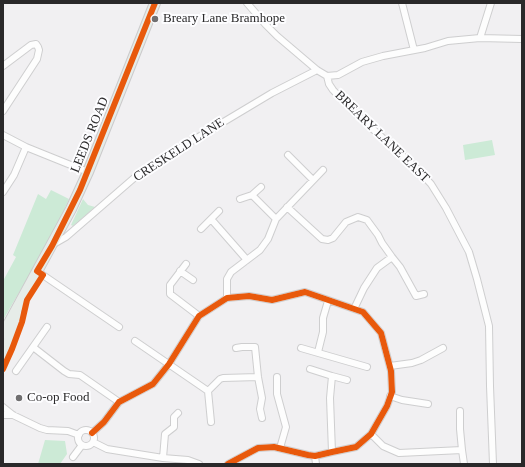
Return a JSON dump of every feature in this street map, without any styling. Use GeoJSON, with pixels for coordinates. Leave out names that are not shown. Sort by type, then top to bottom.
{"type":"FeatureCollection","features":[{"type":"Feature","properties":{"kind":"highway","name":"LEEDS ROAD"},"geometry":{"type":"LineString","coordinates":[[3,334],[16,308],[52,246],[88,172],[155,3]]}},
{"type":"Feature","properties":{"kind":"highway","name":"LEEDS ROAD"},"geometry":{"type":"LineString","coordinates":[[3,354],[16,324],[16,308]]}},
{"type":"Feature","properties":{"kind":"street","name":"BREARY LANE EAST"},"geometry":{"type":"LineString","coordinates":[[246,3],[266,25],[317,70],[327,76],[329,84],[333,90],[355,113],[413,164],[431,184],[449,213],[469,252],[489,326],[494,464]]}},
{"type":"Feature","properties":{"kind":"street"},"geometry":{"type":"LineString","coordinates":[[402,3],[414,50]]}},
{"type":"Feature","properties":{"kind":"street"},"geometry":{"type":"LineString","coordinates":[[480,38],[490,3]]}},
{"type":"Feature","properties":{"kind":"street"},"geometry":{"type":"LineString","coordinates":[[327,76],[338,75],[362,62],[448,41],[480,38],[522,39]]}},
{"type":"Feature","properties":{"kind":"street"},"geometry":{"type":"LineString","coordinates":[[3,66],[31,45],[36,44],[38,47],[39,50],[37,59],[3,111]]}},
{"type":"Feature","properties":{"kind":"street","name":"CRESKELD LANE"},"geometry":{"type":"LineString","coordinates":[[52,246],[66,237],[141,172],[155,162],[272,93],[317,70]]}},
{"type":"Feature","properties":{"kind":"street"},"geometry":{"type":"LineString","coordinates":[[3,135],[26,147],[88,172]]}},
{"type":"Feature","properties":{"kind":"street"},"geometry":{"type":"LineString","coordinates":[[3,192],[14,175],[26,147]]}},
{"type":"Feature","properties":{"kind":"street"},"geometry":{"type":"LineString","coordinates":[[288,155],[313,180]]}},
{"type":"Feature","properties":{"kind":"street"},"geometry":{"type":"LineString","coordinates":[[227,298],[227,279],[231,272],[260,250],[268,239],[276,219],[323,170]]}},
{"type":"Feature","properties":{"kind":"street"},"geometry":{"type":"LineString","coordinates":[[240,199],[252,195],[261,187]]}},
{"type":"Feature","properties":{"kind":"street"},"geometry":{"type":"LineString","coordinates":[[252,195],[276,219]]}},
{"type":"Feature","properties":{"kind":"street"},"geometry":{"type":"LineString","coordinates":[[287,207],[322,239],[328,240],[333,238],[346,222],[358,217],[367,220],[378,235],[382,244],[400,267],[413,297],[424,294]]}},
{"type":"Feature","properties":{"kind":"street"},"geometry":{"type":"LineString","coordinates":[[201,228],[219,211]]}},
{"type":"Feature","properties":{"kind":"street"},"geometry":{"type":"LineString","coordinates":[[211,219],[247,260]]}},
{"type":"Feature","properties":{"kind":"street"},"geometry":{"type":"LineString","coordinates":[[354,309],[364,288],[377,268],[392,257]]}},
{"type":"Feature","properties":{"kind":"street"},"geometry":{"type":"LineString","coordinates":[[186,264],[170,285],[170,294],[199,316]]}},
{"type":"Feature","properties":{"kind":"street"},"geometry":{"type":"LineString","coordinates":[[37,271],[119,327]]}},
{"type":"Feature","properties":{"kind":"street"},"geometry":{"type":"LineString","coordinates":[[180,271],[193,280]]}},
{"type":"Feature","properties":{"kind":"street"},"geometry":{"type":"LineString","coordinates":[[92,433],[104,422],[120,402],[152,384],[169,364],[199,316],[227,298],[249,296],[272,300],[305,292],[363,312],[381,333],[390,366],[392,392],[387,406],[371,434],[356,447],[315,456],[274,447],[258,448],[228,464]]}},
{"type":"Feature","properties":{"kind":"street"},"geometry":{"type":"LineString","coordinates":[[318,352],[323,332],[323,318],[328,300]]}},
{"type":"Feature","properties":{"kind":"street"},"geometry":{"type":"LineString","coordinates":[[16,371],[47,327]]}},
{"type":"Feature","properties":{"kind":"street"},"geometry":{"type":"LineString","coordinates":[[135,341],[208,391],[211,422]]}},
{"type":"Feature","properties":{"kind":"street"},"geometry":{"type":"LineString","coordinates":[[33,347],[64,371],[69,374],[80,375],[120,402]]}},
{"type":"Feature","properties":{"kind":"street"},"geometry":{"type":"LineString","coordinates":[[236,348],[255,347],[262,398],[260,409],[262,418]]}},
{"type":"Feature","properties":{"kind":"street"},"geometry":{"type":"LineString","coordinates":[[301,348],[367,367]]}},
{"type":"Feature","properties":{"kind":"street"},"geometry":{"type":"LineString","coordinates":[[390,366],[416,362],[444,348]]}},
{"type":"Feature","properties":{"kind":"street"},"geometry":{"type":"LineString","coordinates":[[310,369],[347,380]]}},
{"type":"Feature","properties":{"kind":"street"},"geometry":{"type":"LineString","coordinates":[[332,376],[330,398],[332,452]]}},
{"type":"Feature","properties":{"kind":"street"},"geometry":{"type":"LineString","coordinates":[[208,391],[220,379],[223,378],[258,377]]}},
{"type":"Feature","properties":{"kind":"street"},"geometry":{"type":"LineString","coordinates":[[277,377],[276,394],[286,427],[280,448]]}},
{"type":"Feature","properties":{"kind":"street"},"geometry":{"type":"LineString","coordinates":[[390,396],[402,400],[428,404]]}},
{"type":"Feature","properties":{"kind":"street"},"geometry":{"type":"LineString","coordinates":[[3,407],[13,415],[47,430],[68,431],[79,434],[85,430],[92,433],[94,437],[93,442]]}},
{"type":"Feature","properties":{"kind":"street"},"geometry":{"type":"LineString","coordinates":[[460,411],[460,428],[464,464]]}},
{"type":"Feature","properties":{"kind":"street"},"geometry":{"type":"LineString","coordinates":[[163,458],[165,434],[174,427],[174,417],[178,413]]}},
{"type":"Feature","properties":{"kind":"street"},"geometry":{"type":"LineString","coordinates":[[3,415],[13,415]]}},
{"type":"Feature","properties":{"kind":"street"},"geometry":{"type":"LineString","coordinates":[[79,434],[79,442],[82,445]]}},
{"type":"Feature","properties":{"kind":"street"},"geometry":{"type":"LineString","coordinates":[[371,434],[383,446],[399,453],[462,450]]}},
{"type":"Feature","properties":{"kind":"street"},"geometry":{"type":"LineString","coordinates":[[93,442],[108,449],[163,458],[188,460],[199,464]]}},
{"type":"Feature","properties":{"kind":"street"},"geometry":{"type":"LineString","coordinates":[[82,445],[87,446],[93,442]]}},
{"type":"Feature","properties":{"kind":"street"},"geometry":{"type":"LineString","coordinates":[[73,457],[82,445]]}},
{"type":"Feature","properties":{"kind":"street"},"geometry":{"type":"LineString","coordinates":[[315,456],[316,464]]}},
{"type":"Feature","properties":{"kind":"green space"},"geometry":{"type":"Polygon","coordinates":[[[492,140],[495,155],[465,160],[463,145],[492,140]]]}},
{"type":"Feature","properties":{"kind":"green space"},"geometry":{"type":"Polygon","coordinates":[[[51,190],[69,199],[55,231],[3,320],[3,281],[16,257],[13,255],[38,194],[46,199],[51,190]]]}},
{"type":"Feature","properties":{"kind":"green space"},"geometry":{"type":"Polygon","coordinates":[[[83,199],[88,205],[95,207],[73,226],[71,225],[83,199]]]}},
{"type":"Feature","properties":{"kind":"green space"},"geometry":{"type":"Polygon","coordinates":[[[45,440],[65,441],[67,454],[60,464],[38,464],[45,440]]]}},
{"type":"Feature","properties":{"kind":"cycle path"},"geometry":{"type":"LineString","coordinates":[[3,369],[22,322],[27,300],[43,275],[37,271],[52,246],[80,190],[155,3]]}},
{"type":"Feature","properties":{"kind":"cycle path"},"geometry":{"type":"LineString","coordinates":[[92,433],[104,422],[119,402],[153,384],[169,364],[199,316],[227,298],[249,296],[272,300],[305,292],[363,312],[381,333],[391,371],[392,392],[387,406],[371,434],[356,447],[315,456],[274,447],[258,448],[228,464]]}},
{"type":"Feature","properties":{"kind":"place","name":"Breary Lane Bramhope"},"geometry":{"type":"Point","coordinates":[155,19]}},
{"type":"Feature","properties":{"kind":"place","name":"Co-op Food"},"geometry":{"type":"Point","coordinates":[19,398]}}]}
